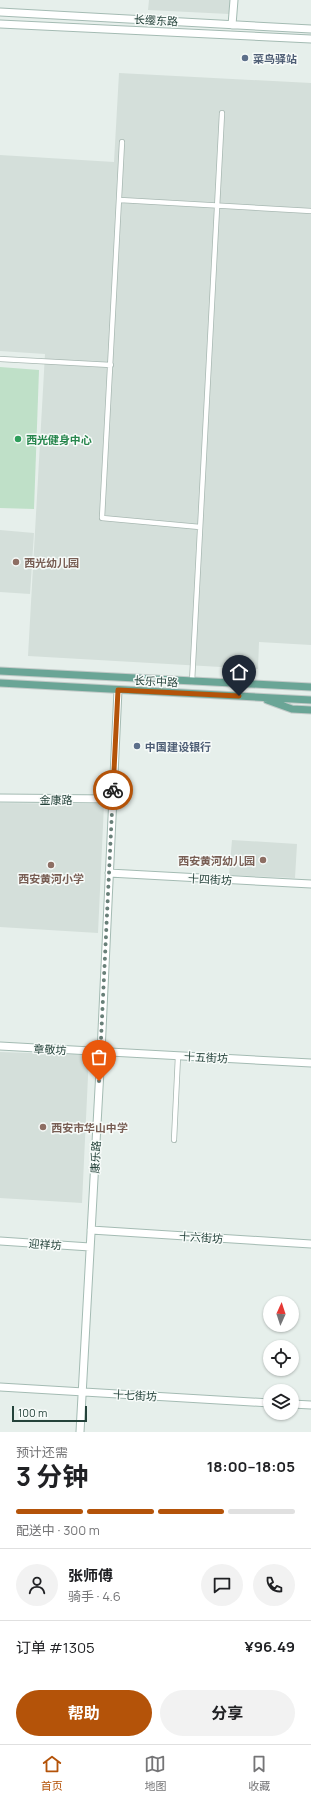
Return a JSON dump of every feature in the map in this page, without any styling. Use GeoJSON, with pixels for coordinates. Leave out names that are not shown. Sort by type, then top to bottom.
{"type":"FeatureCollection","features":[{"type":"Feature","properties":{"kind":"main road","name":"长乐中路"},"geometry":{"type":"LineString","coordinates":[[0,671],[311,687]]}},
{"type":"Feature","properties":{"kind":"main road","name":"长乐中路"},"geometry":{"type":"LineString","coordinates":[[0,683],[311,700]]}},
{"type":"Feature","properties":{"kind":"main road"},"geometry":{"type":"LineString","coordinates":[[228,683],[228,696]]}},
{"type":"Feature","properties":{"kind":"main road"},"geometry":{"type":"LineString","coordinates":[[261,698],[292,709],[311,710]]}},
{"type":"Feature","properties":{"kind":"street"},"geometry":{"type":"LineString","coordinates":[[232,25],[234,0]]}},
{"type":"Feature","properties":{"kind":"street","name":"长缨东路"},"geometry":{"type":"LineString","coordinates":[[0,12],[311,29]]}},
{"type":"Feature","properties":{"kind":"street","name":"长缨东路"},"geometry":{"type":"LineString","coordinates":[[0,24],[311,39]]}},
{"type":"Feature","properties":{"kind":"street"},"geometry":{"type":"LineString","coordinates":[[192,682],[222,113]]}},
{"type":"Feature","properties":{"kind":"street"},"geometry":{"type":"LineString","coordinates":[[122,142],[102,518],[200,526]]}},
{"type":"Feature","properties":{"kind":"street"},"geometry":{"type":"LineString","coordinates":[[120,200],[311,211]]}},
{"type":"Feature","properties":{"kind":"street"},"geometry":{"type":"LineString","coordinates":[[0,359],[111,365]]}},
{"type":"Feature","properties":{"kind":"street","name":"康乐路"},"geometry":{"type":"LineString","coordinates":[[80,1432],[101,1052],[108,873],[118,690]]}},
{"type":"Feature","properties":{"kind":"street","name":"金康路"},"geometry":{"type":"LineString","coordinates":[[0,798],[112,799]]}},
{"type":"Feature","properties":{"kind":"street","name":"十四街坊"},"geometry":{"type":"LineString","coordinates":[[108,873],[311,884]]}},
{"type":"Feature","properties":{"kind":"street","name":"章敬坊"},"geometry":{"type":"LineString","coordinates":[[0,1046],[101,1052]]}},
{"type":"Feature","properties":{"kind":"street","name":"十五街坊"},"geometry":{"type":"LineString","coordinates":[[101,1052],[311,1063]]}},
{"type":"Feature","properties":{"kind":"street"},"geometry":{"type":"LineString","coordinates":[[174,1140],[178,1056]]}},
{"type":"Feature","properties":{"kind":"street","name":"十六街坊"},"geometry":{"type":"LineString","coordinates":[[91,1230],[311,1244]]}},
{"type":"Feature","properties":{"kind":"street","name":"迎祥坊"},"geometry":{"type":"LineString","coordinates":[[0,1241],[90,1247]]}},
{"type":"Feature","properties":{"kind":"street","name":"十七街坊"},"geometry":{"type":"LineString","coordinates":[[0,1387],[263,1403]]}},
{"type":"Feature","properties":{"kind":"street"},"geometry":{"type":"LineString","coordinates":[[299,1404],[311,1405]]}},
{"type":"Feature","properties":{"kind":"shaded area"},"geometry":{"type":"Polygon","coordinates":[[[149,0],[230,0],[229,14],[148,10],[149,0]]]}},
{"type":"Feature","properties":{"kind":"shaded area"},"geometry":{"type":"Polygon","coordinates":[[[119,73],[311,83],[311,645],[259,642],[258,669],[28,656],[45,354],[0,351],[0,155],[114,162],[119,73]]]}},
{"type":"Feature","properties":{"kind":"shaded area","name":"西光幼儿园"},"geometry":{"type":"Polygon","coordinates":[[[0,530],[34,533],[30,594],[0,592],[0,530]]]}},
{"type":"Feature","properties":{"kind":"shaded area","name":"西安黄河小学"},"geometry":{"type":"Polygon","coordinates":[[[0,803],[104,804],[98,933],[0,927],[0,803]]]}},
{"type":"Feature","properties":{"kind":"shaded area","name":"西安黄河幼儿园"},"geometry":{"type":"Polygon","coordinates":[[[232,840],[297,844],[295,878],[229,875],[232,840]]]}},
{"type":"Feature","properties":{"kind":"shaded area","name":"西安市华山中学"},"geometry":{"type":"Polygon","coordinates":[[[0,1052],[89,1055],[82,1203],[0,1198],[0,1052]]]}},
{"type":"Feature","properties":{"kind":"green space","name":"西光健身中心"},"geometry":{"type":"Polygon","coordinates":[[[0,367],[39,370],[34,509],[0,508],[0,367]]]}},
{"type":"Feature","properties":{"kind":"way so far"},"geometry":{"type":"LineString","coordinates":[[99,1081],[113,790]]}},
{"type":"Feature","properties":{"kind":"place","name":"菜鸟驿站"},"geometry":{"type":"Point","coordinates":[245,58]}},
{"type":"Feature","properties":{"kind":"place","name":"西光健身中心"},"geometry":{"type":"Point","coordinates":[18,439]}},
{"type":"Feature","properties":{"kind":"place","name":"西光幼儿园"},"geometry":{"type":"Point","coordinates":[16,562]}},
{"type":"Feature","properties":{"kind":"place","name":"中国建设银行"},"geometry":{"type":"Point","coordinates":[137,746]}},
{"type":"Feature","properties":{"kind":"place","name":"西安黄河幼儿园"},"geometry":{"type":"Point","coordinates":[263,860]}},
{"type":"Feature","properties":{"kind":"place","name":"西安黄河小学"},"geometry":{"type":"Point","coordinates":[51,865]}},
{"type":"Feature","properties":{"kind":"place","name":"西安市华山中学"},"geometry":{"type":"Point","coordinates":[43,1127]}},
{"type":"Feature","properties":{"kind":"route"},"geometry":{"type":"LineString","coordinates":[[113,790],[118,690],[239,696]]}}]}
